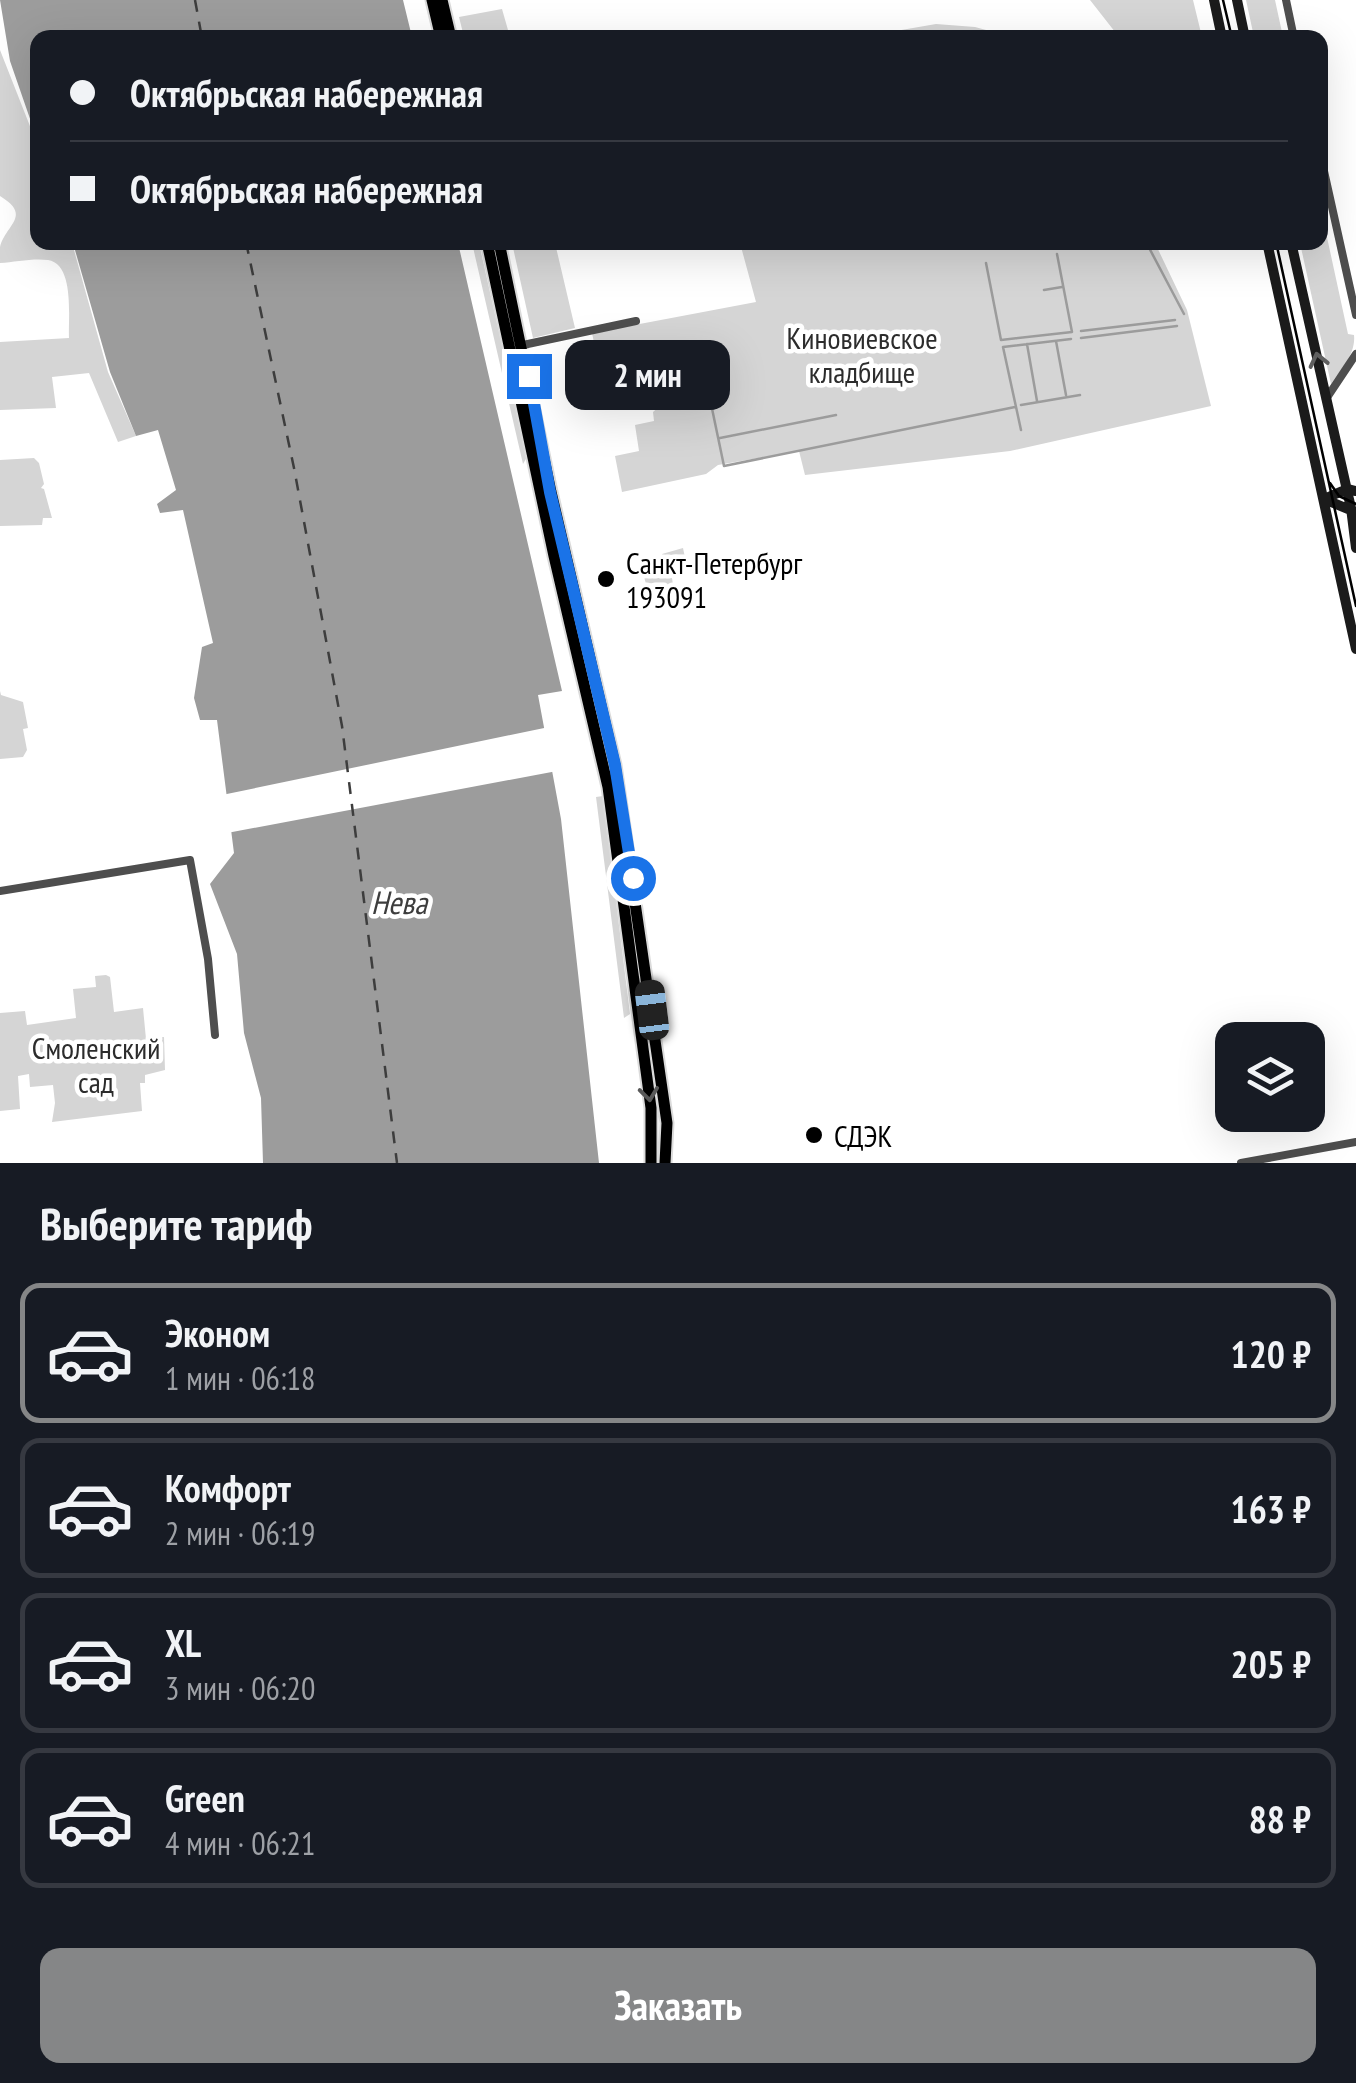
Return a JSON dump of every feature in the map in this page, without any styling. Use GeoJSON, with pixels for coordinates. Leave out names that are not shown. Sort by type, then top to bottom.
{"type":"FeatureCollection","features":[{"type":"Feature","properties":{"kind":"main road"},"geometry":{"type":"LineString","coordinates":[[432,0],[439,30]]}},
{"type":"Feature","properties":{"kind":"main road"},"geometry":{"type":"LineString","coordinates":[[442,0],[449,30]]}},
{"type":"Feature","properties":{"kind":"main road"},"geometry":{"type":"LineString","coordinates":[[1214,0],[1220,30]]}},
{"type":"Feature","properties":{"kind":"main road"},"geometry":{"type":"LineString","coordinates":[[1237,0],[1244,30]]}},
{"type":"Feature","properties":{"kind":"main road"},"geometry":{"type":"LineString","coordinates":[[489,250],[608,787],[651,1108],[652,1163]]}},
{"type":"Feature","properties":{"kind":"main road"},"geometry":{"type":"LineString","coordinates":[[501,250],[550,492],[624,812],[667,1124],[665,1163]]}},
{"type":"Feature","properties":{"kind":"main road"},"geometry":{"type":"LineString","coordinates":[[1270,250],[1356,649]]}},
{"type":"Feature","properties":{"kind":"main road"},"geometry":{"type":"LineString","coordinates":[[1293,250],[1351,490],[1356,548]]}},
{"type":"Feature","properties":{"kind":"main road"},"geometry":{"type":"LineString","coordinates":[[1324,499],[1351,490]]}},
{"type":"Feature","properties":{"kind":"main road"},"geometry":{"type":"LineString","coordinates":[[1324,499],[1354,512]]}},
{"type":"Feature","properties":{"kind":"street"},"geometry":{"type":"LineString","coordinates":[[1286,0],[1292,30]]}},
{"type":"Feature","properties":{"kind":"street"},"geometry":{"type":"LineString","coordinates":[[1328,189],[1356,315]]}},
{"type":"Feature","properties":{"kind":"street"},"geometry":{"type":"LineString","coordinates":[[523,345],[636,322]]}},
{"type":"Feature","properties":{"kind":"street"},"geometry":{"type":"LineString","coordinates":[[1326,399],[1356,354]]}},
{"type":"Feature","properties":{"kind":"street"},"geometry":{"type":"LineString","coordinates":[[0,892],[190,860],[208,958],[214,1035]]}},
{"type":"Feature","properties":{"kind":"street"},"geometry":{"type":"LineString","coordinates":[[1241,1163],[1356,1142]]}},
{"type":"Feature","properties":{"kind":"green space"},"geometry":{"type":"Polygon","coordinates":[[[1090,0],[1193,0],[1200,30],[1114,30],[1090,0]]]}},
{"type":"Feature","properties":{"kind":"green space"},"geometry":{"type":"Polygon","coordinates":[[[1246,0],[1275,0],[1281,30],[1252,30],[1246,0]]]}},
{"type":"Feature","properties":{"kind":"green space"},"geometry":{"type":"Polygon","coordinates":[[[502,9],[508,30],[462,30],[459,17],[502,9]]]}},
{"type":"Feature","properties":{"kind":"green space"},"geometry":{"type":"Polygon","coordinates":[[[936,24],[986,30],[901,30],[936,24]]]}},
{"type":"Feature","properties":{"kind":"green space"},"geometry":{"type":"Polygon","coordinates":[[[0,50],[30,126],[30,250],[74,250],[108,372],[136,436],[118,442],[89,373],[52,377],[56,408],[0,410],[0,342],[69,338],[69,318],[66,281],[57,264],[48,260],[0,263],[0,247],[16,215],[10,203],[0,196],[0,50]]]}},
{"type":"Feature","properties":{"kind":"green space"},"geometry":{"type":"Polygon","coordinates":[[[1328,242],[1348,334],[1354,335],[1350,355],[1331,384],[1302,250],[1328,250],[1328,242]]]}},
{"type":"Feature","properties":{"kind":"green space"},"geometry":{"type":"Polygon","coordinates":[[[474,250],[481,250],[527,457],[523,464],[474,250]]]}},
{"type":"Feature","properties":{"kind":"green space"},"geometry":{"type":"Polygon","coordinates":[[[514,250],[557,250],[575,328],[533,338],[514,250]]]}},
{"type":"Feature","properties":{"kind":"green space","name":"Киновиевское кладбище"},"geometry":{"type":"Polygon","coordinates":[[[742,250],[1158,250],[1187,310],[1211,406],[1010,451],[805,475],[799,451],[718,465],[706,474],[622,492],[615,456],[639,451],[635,425],[654,421],[653,412],[661,405],[710,395],[696,340],[684,342],[688,356],[678,361],[636,363],[600,371],[592,333],[756,302],[742,250]]]}},
{"type":"Feature","properties":{"kind":"green space"},"geometry":{"type":"Polygon","coordinates":[[[34,458],[39,463],[44,484],[41,488],[52,518],[43,518],[42,525],[0,526],[0,460],[34,458]]]}},
{"type":"Feature","properties":{"kind":"green space"},"geometry":{"type":"Polygon","coordinates":[[[683,548],[687,567],[671,571],[673,585],[655,589],[653,583],[646,584],[641,566],[663,561],[662,554],[683,548]]]}},
{"type":"Feature","properties":{"kind":"green space"},"geometry":{"type":"Polygon","coordinates":[[[0,691],[1,695],[23,702],[28,728],[23,729],[27,750],[23,757],[0,759],[0,691]]]}},
{"type":"Feature","properties":{"kind":"green space"},"geometry":{"type":"Polygon","coordinates":[[[603,796],[630,1014],[624,1018],[596,797],[603,796]]]}},
{"type":"Feature","properties":{"kind":"green space","name":"Смоленский сад"},"geometry":{"type":"Polygon","coordinates":[[[95,976],[110,977],[114,1012],[143,1008],[146,1039],[164,1037],[165,1070],[145,1075],[145,1083],[140,1083],[142,1111],[52,1122],[53,1085],[30,1087],[29,1074],[18,1076],[20,1109],[0,1111],[0,1013],[25,1011],[27,1025],[76,1018],[73,989],[96,987],[95,976]]]}},
{"type":"Feature","properties":{"kind":"water"},"geometry":{"type":"Polygon","coordinates":[[[0,0],[403,0],[410,30],[30,30],[30,119],[10,61],[0,0]]]}},
{"type":"Feature","properties":{"kind":"water","name":"Нева"},"geometry":{"type":"Polygon","coordinates":[[[75,250],[460,250],[562,691],[538,695],[561,819],[599,1163],[263,1163],[261,1098],[244,1033],[237,954],[210,884],[234,853],[217,720],[200,720],[194,698],[202,647],[213,643],[183,510],[160,513],[157,504],[176,490],[158,430],[136,436],[110,372],[75,250]]]}},
{"type":"Feature","properties":{"kind":"pier"},"geometry":{"type":"Polygon","coordinates":[[[549,727],[557,771],[227,833],[222,795],[549,727]]]}},
{"type":"Feature","properties":{"kind":"waterway"},"geometry":{"type":"LineString","coordinates":[[1150,250],[1184,314]]}},
{"type":"Feature","properties":{"kind":"waterway"},"geometry":{"type":"LineString","coordinates":[[986,263],[1001,340],[1072,332],[1057,254]]}},
{"type":"Feature","properties":{"kind":"waterway"},"geometry":{"type":"LineString","coordinates":[[1044,290],[1062,287]]}},
{"type":"Feature","properties":{"kind":"waterway"},"geometry":{"type":"LineString","coordinates":[[1081,331],[1175,320]]}},
{"type":"Feature","properties":{"kind":"waterway"},"geometry":{"type":"LineString","coordinates":[[1081,338],[1177,326]]}},
{"type":"Feature","properties":{"kind":"waterway"},"geometry":{"type":"LineString","coordinates":[[1021,430],[1003,347],[1071,339]]}},
{"type":"Feature","properties":{"kind":"waterway"},"geometry":{"type":"LineString","coordinates":[[1056,341],[1066,395]]}},
{"type":"Feature","properties":{"kind":"waterway"},"geometry":{"type":"LineString","coordinates":[[1027,344],[1037,401]]}},
{"type":"Feature","properties":{"kind":"waterway"},"geometry":{"type":"LineString","coordinates":[[1021,405],[1080,395]]}},
{"type":"Feature","properties":{"kind":"waterway"},"geometry":{"type":"LineString","coordinates":[[710,399],[724,466],[1015,407]]}},
{"type":"Feature","properties":{"kind":"waterway"},"geometry":{"type":"LineString","coordinates":[[720,438],[836,415]]}},
{"type":"Feature","properties":{"kind":"ferry route"},"geometry":{"type":"LineString","coordinates":[[195,0],[201,30]]}},
{"type":"Feature","properties":{"kind":"ferry route"},"geometry":{"type":"LineString","coordinates":[[248,250],[294,468],[342,726],[397,1163]]}},
{"type":"Feature","properties":{"kind":"tram line"},"geometry":{"type":"LineString","coordinates":[[1223,0],[1230,30]]}},
{"type":"Feature","properties":{"kind":"tram line"},"geometry":{"type":"LineString","coordinates":[[1278,250],[1356,606]]}},
{"type":"Feature","properties":{"kind":"tram line"},"geometry":{"type":"LineString","coordinates":[[1330,483],[1339,496],[1356,504]]}},
{"type":"Feature","properties":{"kind":"place","name":"Санкт-Петербург 193091"},"geometry":{"type":"Point","coordinates":[606,579]}},
{"type":"Feature","properties":{"kind":"place","name":"СДЭК"},"geometry":{"type":"Point","coordinates":[814,1135]}},
{"type":"Feature","properties":{"kind":"route"},"geometry":{"type":"LineString","coordinates":[[529,376],[550,492],[615,765],[633,878]]}}]}
